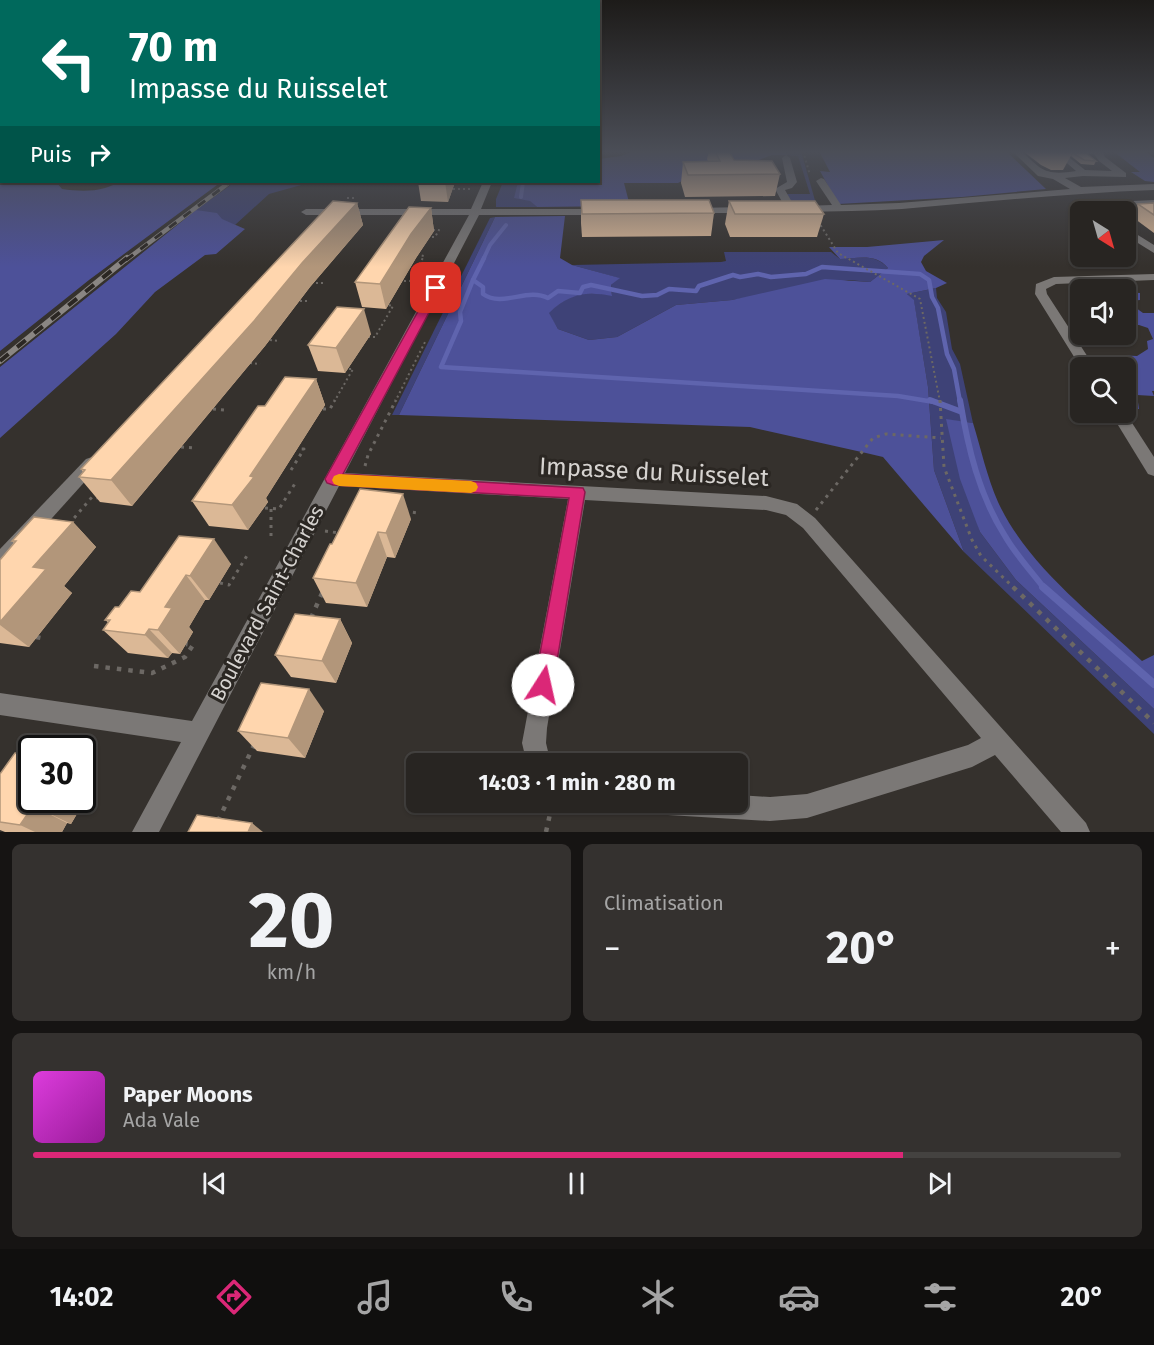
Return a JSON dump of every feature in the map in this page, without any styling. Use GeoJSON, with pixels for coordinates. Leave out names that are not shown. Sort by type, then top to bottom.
{"type":"FeatureCollection","features":[{"type":"Feature","properties":{"kind":"street","name":"Boulevard Saint-Charles"},"geometry":{"type":"LineString","coordinates":[[145,832],[475,213],[485,190]]}},
{"type":"Feature","properties":{"kind":"street"},"geometry":{"type":"LineString","coordinates":[[780,190],[786,209],[963,202],[1083,190]]}},
{"type":"Feature","properties":{"kind":"street"},"geometry":{"type":"LineString","coordinates":[[827,190],[839,208]]}},
{"type":"Feature","properties":{"kind":"street"},"geometry":{"type":"LineString","coordinates":[[1066,192],[1081,201]]}},
{"type":"Feature","properties":{"kind":"street"},"geometry":{"type":"LineString","coordinates":[[1136,205],[1154,203]]}},
{"type":"Feature","properties":{"kind":"street"},"geometry":{"type":"LineString","coordinates":[[681,211],[760,210]]}},
{"type":"Feature","properties":{"kind":"street"},"geometry":{"type":"LineString","coordinates":[[306,212],[614,212]]}},
{"type":"Feature","properties":{"kind":"street"},"geometry":{"type":"LineString","coordinates":[[308,230],[324,213]]}},
{"type":"Feature","properties":{"kind":"street"},"geometry":{"type":"LineString","coordinates":[[1136,238],[1154,250]]}},
{"type":"Feature","properties":{"kind":"street"},"geometry":{"type":"LineString","coordinates":[[1081,357],[1041,294],[1040,287],[1054,282],[1154,277]]}},
{"type":"Feature","properties":{"kind":"street"},"geometry":{"type":"LineString","coordinates":[[1124,423],[1154,470]]}},
{"type":"Feature","properties":{"kind":"street"},"geometry":{"type":"LineString","coordinates":[[0,562],[102,452]]}},
{"type":"Feature","properties":{"kind":"street","name":"Impasse du Ruisselet"},"geometry":{"type":"LineString","coordinates":[[333,479],[766,503],[791,509],[808,523],[1077,832]]}},
{"type":"Feature","properties":{"kind":"street"},"geometry":{"type":"LineString","coordinates":[[536,753],[534,743],[536,728],[578,492]]}},
{"type":"Feature","properties":{"kind":"street"},"geometry":{"type":"LineString","coordinates":[[0,704],[198,733]]}},
{"type":"Feature","properties":{"kind":"street"},"geometry":{"type":"LineString","coordinates":[[748,808],[770,809],[807,806],[972,755],[999,741]]}},
{"type":"Feature","properties":{"kind":"path"},"geometry":{"type":"LineString","coordinates":[[347,198],[357,198]]}},
{"type":"Feature","properties":{"kind":"path"},"geometry":{"type":"LineString","coordinates":[[813,214],[838,253],[920,299],[940,398],[944,467],[972,540],[981,556],[1154,723]]}},
{"type":"Feature","properties":{"kind":"path"},"geometry":{"type":"LineString","coordinates":[[430,230],[439,230],[435,237],[432,237]]}},
{"type":"Feature","properties":{"kind":"path"},"geometry":{"type":"LineString","coordinates":[[404,281],[410,281],[424,256],[420,255]]}},
{"type":"Feature","properties":{"kind":"path"},"geometry":{"type":"LineString","coordinates":[[316,283],[324,283]]}},
{"type":"Feature","properties":{"kind":"path"},"geometry":{"type":"LineString","coordinates":[[300,301],[308,302]]}},
{"type":"Feature","properties":{"kind":"path"},"geometry":{"type":"LineString","coordinates":[[368,337],[375,337],[393,306],[388,305]]}},
{"type":"Feature","properties":{"kind":"path"},"geometry":{"type":"LineString","coordinates":[[365,467],[368,455],[429,334]]}},
{"type":"Feature","properties":{"kind":"path"},"geometry":{"type":"LineString","coordinates":[[270,340],[279,341]]}},
{"type":"Feature","properties":{"kind":"path"},"geometry":{"type":"LineString","coordinates":[[250,363],[260,364]]}},
{"type":"Feature","properties":{"kind":"path"},"geometry":{"type":"LineString","coordinates":[[323,409],[330,409],[353,369],[348,369]]}},
{"type":"Feature","properties":{"kind":"path"},"geometry":{"type":"LineString","coordinates":[[213,409],[224,410]]}},
{"type":"Feature","properties":{"kind":"path"},"geometry":{"type":"LineString","coordinates":[[815,512],[873,438],[886,434],[941,438]]}},
{"type":"Feature","properties":{"kind":"path"},"geometry":{"type":"LineString","coordinates":[[181,447],[195,448]]}},
{"type":"Feature","properties":{"kind":"path"},"geometry":{"type":"LineString","coordinates":[[291,470],[304,449],[297,449]]}},
{"type":"Feature","properties":{"kind":"path"},"geometry":{"type":"LineString","coordinates":[[265,508],[279,508],[296,482]]}},
{"type":"Feature","properties":{"kind":"path"},"geometry":{"type":"LineString","coordinates":[[64,529],[92,497],[104,498]]}},
{"type":"Feature","properties":{"kind":"path"},"geometry":{"type":"LineString","coordinates":[[271,508],[271,537]]}},
{"type":"Feature","properties":{"kind":"path"},"geometry":{"type":"LineString","coordinates":[[403,511],[418,513]]}},
{"type":"Feature","properties":{"kind":"path"},"geometry":{"type":"LineString","coordinates":[[306,529],[342,533]]}},
{"type":"Feature","properties":{"kind":"path"},"geometry":{"type":"LineString","coordinates":[[220,583],[229,585],[248,554]]}},
{"type":"Feature","properties":{"kind":"path"},"geometry":{"type":"LineString","coordinates":[[308,622],[325,589],[333,589]]}},
{"type":"Feature","properties":{"kind":"path"},"geometry":{"type":"LineString","coordinates":[[36,638],[46,639]]}},
{"type":"Feature","properties":{"kind":"path"},"geometry":{"type":"LineString","coordinates":[[94,666],[152,673],[185,657],[193,645],[186,644]]}},
{"type":"Feature","properties":{"kind":"path"},"geometry":{"type":"LineString","coordinates":[[217,825],[256,739]]}},
{"type":"Feature","properties":{"kind":"path"},"geometry":{"type":"LineString","coordinates":[[546,832],[550,814]]}},
{"type":"Feature","properties":{"kind":"shaded area"},"geometry":{"type":"Polygon","coordinates":[[[0,190],[210,190],[89,280],[0,351],[0,190]]]}},
{"type":"Feature","properties":{"kind":"shaded area"},"geometry":{"type":"Polygon","coordinates":[[[224,190],[284,190],[269,194],[235,225],[196,210],[224,190]]]}},
{"type":"Feature","properties":{"kind":"shaded area"},"geometry":{"type":"Polygon","coordinates":[[[500,190],[519,190],[537,207],[496,207],[500,190]]]}},
{"type":"Feature","properties":{"kind":"shaded area"},"geometry":{"type":"Polygon","coordinates":[[[516,190],[626,190],[630,206],[537,207],[530,201],[514,198],[516,190]]]}},
{"type":"Feature","properties":{"kind":"shaded area"},"geometry":{"type":"Polygon","coordinates":[[[809,190],[812,190],[816,204],[793,205],[787,194],[810,194],[809,190]]]}},
{"type":"Feature","properties":{"kind":"shaded area"},"geometry":{"type":"Polygon","coordinates":[[[830,190],[1037,190],[962,197],[838,204],[830,190]]]}},
{"type":"Feature","properties":{"kind":"shaded area"},"geometry":{"type":"Polygon","coordinates":[[[196,210],[217,213],[222,219],[245,229],[216,254],[205,255],[155,292],[116,334],[0,438],[0,367],[196,210]]]}},
{"type":"Feature","properties":{"kind":"shaded area"},"geometry":{"type":"Polygon","coordinates":[[[565,216],[560,258],[572,265],[620,278],[611,285],[612,296],[585,294],[571,298],[549,313],[558,329],[589,340],[617,337],[676,305],[732,300],[825,279],[870,282],[888,268],[872,258],[840,259],[829,247],[867,247],[944,240],[924,256],[921,262],[926,271],[947,283],[936,288],[907,294],[914,300],[928,387],[934,470],[964,552],[883,457],[750,427],[399,415],[495,217],[565,216]]]}},
{"type":"Feature","properties":{"kind":"shaded area"},"geometry":{"type":"Polygon","coordinates":[[[495,217],[399,415],[392,415],[490,218],[495,217]]]}},
{"type":"Feature","properties":{"kind":"shaded area"},"geometry":{"type":"Polygon","coordinates":[[[724,252],[831,252],[840,259],[872,258],[888,268],[870,282],[848,280],[732,300],[676,305],[617,337],[589,340],[558,329],[548,313],[564,301],[578,295],[612,295],[611,285],[619,278],[572,265],[721,262],[726,261],[724,252]]]}},
{"type":"Feature","properties":{"kind":"shaded area"},"geometry":{"type":"Polygon","coordinates":[[[936,288],[937,298],[946,312],[952,349],[960,364],[973,423],[947,420],[980,532],[1016,580],[1154,709],[1154,734],[964,552],[934,470],[928,387],[914,301],[907,294],[936,288]]]}},
{"type":"Feature","properties":{"kind":"shaded area"},"geometry":{"type":"Polygon","coordinates":[[[1136,293],[1140,293],[1140,300],[1136,300],[1136,293]]]}},
{"type":"Feature","properties":{"kind":"shaded area"},"geometry":{"type":"Polygon","coordinates":[[[1136,308],[1143,313],[1154,313],[1154,391],[1152,391],[1154,396],[1137,395],[1139,409],[1136,409],[1136,357],[1113,357],[1114,355],[1137,356],[1148,349],[1147,341],[1153,339],[1148,328],[1136,325],[1136,308]]]}},
{"type":"Feature","properties":{"kind":"shaded area"},"geometry":{"type":"Polygon","coordinates":[[[946,419],[973,423],[998,502],[1010,525],[1043,568],[1142,661],[1154,655],[1154,709],[1016,580],[980,532],[960,479],[946,419]]]}},
{"type":"Feature","properties":{"kind":"building"},"geometry":{"type":"Polygon","coordinates":[[[581,200],[709,200],[714,213],[582,214],[581,200]]]}},
{"type":"Feature","properties":{"kind":"building"},"geometry":{"type":"Polygon","coordinates":[[[333,201],[357,203],[111,480],[79,477],[85,470],[81,469],[333,201]]]}},
{"type":"Feature","properties":{"kind":"building"},"geometry":{"type":"Polygon","coordinates":[[[729,201],[815,201],[824,214],[735,214],[729,201]]]}},
{"type":"Feature","properties":{"kind":"building"},"geometry":{"type":"Polygon","coordinates":[[[1154,203],[1154,215],[1138,204],[1154,203]]]}},
{"type":"Feature","properties":{"kind":"building"},"geometry":{"type":"Polygon","coordinates":[[[409,207],[431,208],[411,234],[380,284],[355,282],[409,207]]]}},
{"type":"Feature","properties":{"kind":"building"},"geometry":{"type":"Polygon","coordinates":[[[337,307],[364,309],[336,348],[308,345],[337,307]]]}},
{"type":"Feature","properties":{"kind":"building"},"geometry":{"type":"Polygon","coordinates":[[[285,377],[316,379],[250,476],[254,477],[232,505],[192,501],[258,406],[265,406],[285,377]]]}},
{"type":"Feature","properties":{"kind":"building"},"geometry":{"type":"Polygon","coordinates":[[[360,489],[403,494],[386,533],[378,532],[356,583],[313,578],[332,544],[360,489]]]}},
{"type":"Feature","properties":{"kind":"building"},"geometry":{"type":"Polygon","coordinates":[[[34,517],[73,522],[33,567],[46,569],[0,622],[0,560],[16,541],[12,541],[34,517]]]}},
{"type":"Feature","properties":{"kind":"building"},"geometry":{"type":"Polygon","coordinates":[[[179,536],[214,539],[190,576],[186,575],[165,607],[172,608],[158,630],[149,629],[145,635],[103,630],[110,620],[105,620],[115,607],[119,607],[131,591],[140,592],[179,536]]]}},
{"type":"Feature","properties":{"kind":"building"},"geometry":{"type":"Polygon","coordinates":[[[295,614],[340,619],[322,661],[275,655],[295,614]]]}},
{"type":"Feature","properties":{"kind":"building"},"geometry":{"type":"Polygon","coordinates":[[[261,683],[309,689],[288,738],[238,731],[261,683]]]}},
{"type":"Feature","properties":{"kind":"building"},"geometry":{"type":"Polygon","coordinates":[[[15,753],[18,754],[18,813],[28,813],[20,825],[0,822],[0,774],[15,753]]]}},
{"type":"Feature","properties":{"kind":"building"},"geometry":{"type":"Polygon","coordinates":[[[197,815],[252,823],[248,832],[188,832],[197,815]]]}},
{"type":"Feature","properties":{"kind":"waterway"},"geometry":{"type":"LineString","coordinates":[[521,197],[522,190]]}},
{"type":"Feature","properties":{"kind":"waterway"},"geometry":{"type":"LineString","coordinates":[[483,260],[490,245],[506,225]]}},
{"type":"Feature","properties":{"kind":"waterway"},"geometry":{"type":"LineString","coordinates":[[473,280],[483,260]]}},
{"type":"Feature","properties":{"kind":"waterway"},"geometry":{"type":"LineString","coordinates":[[473,280],[483,287],[483,294],[491,298],[507,299],[532,295],[548,298],[558,291],[580,293],[583,287],[591,285],[642,296],[657,295],[669,289],[696,291],[699,286],[733,275],[740,277],[758,274],[771,277],[806,274],[822,267],[920,274],[929,280],[932,297],[938,308],[960,402]]}},
{"type":"Feature","properties":{"kind":"waterway"},"geometry":{"type":"LineString","coordinates":[[473,280],[460,312],[461,321],[441,367],[898,396],[934,402]]}},
{"type":"Feature","properties":{"kind":"waterway"},"geometry":{"type":"LineString","coordinates":[[930,400],[962,412]]}},
{"type":"Feature","properties":{"kind":"waterway"},"geometry":{"type":"LineString","coordinates":[[960,400],[971,453],[988,504],[1009,543],[1044,588]]}},
{"type":"Feature","properties":{"kind":"waterway"},"geometry":{"type":"LineString","coordinates":[[1044,588],[1154,684]]}},
{"type":"Feature","properties":{"kind":"railway"},"geometry":{"type":"LineString","coordinates":[[126,260],[220,190]]}},
{"type":"Feature","properties":{"kind":"railway"},"geometry":{"type":"LineString","coordinates":[[0,361],[127,258]]}},
{"type":"Feature","properties":{"kind":"slow traffic"},"geometry":{"type":"LineString","coordinates":[[339,480],[471,487]]}},
{"type":"Feature","properties":{"kind":"route"},"geometry":{"type":"LineString","coordinates":[[436,288],[333,479],[578,492],[543,685]]}}]}
